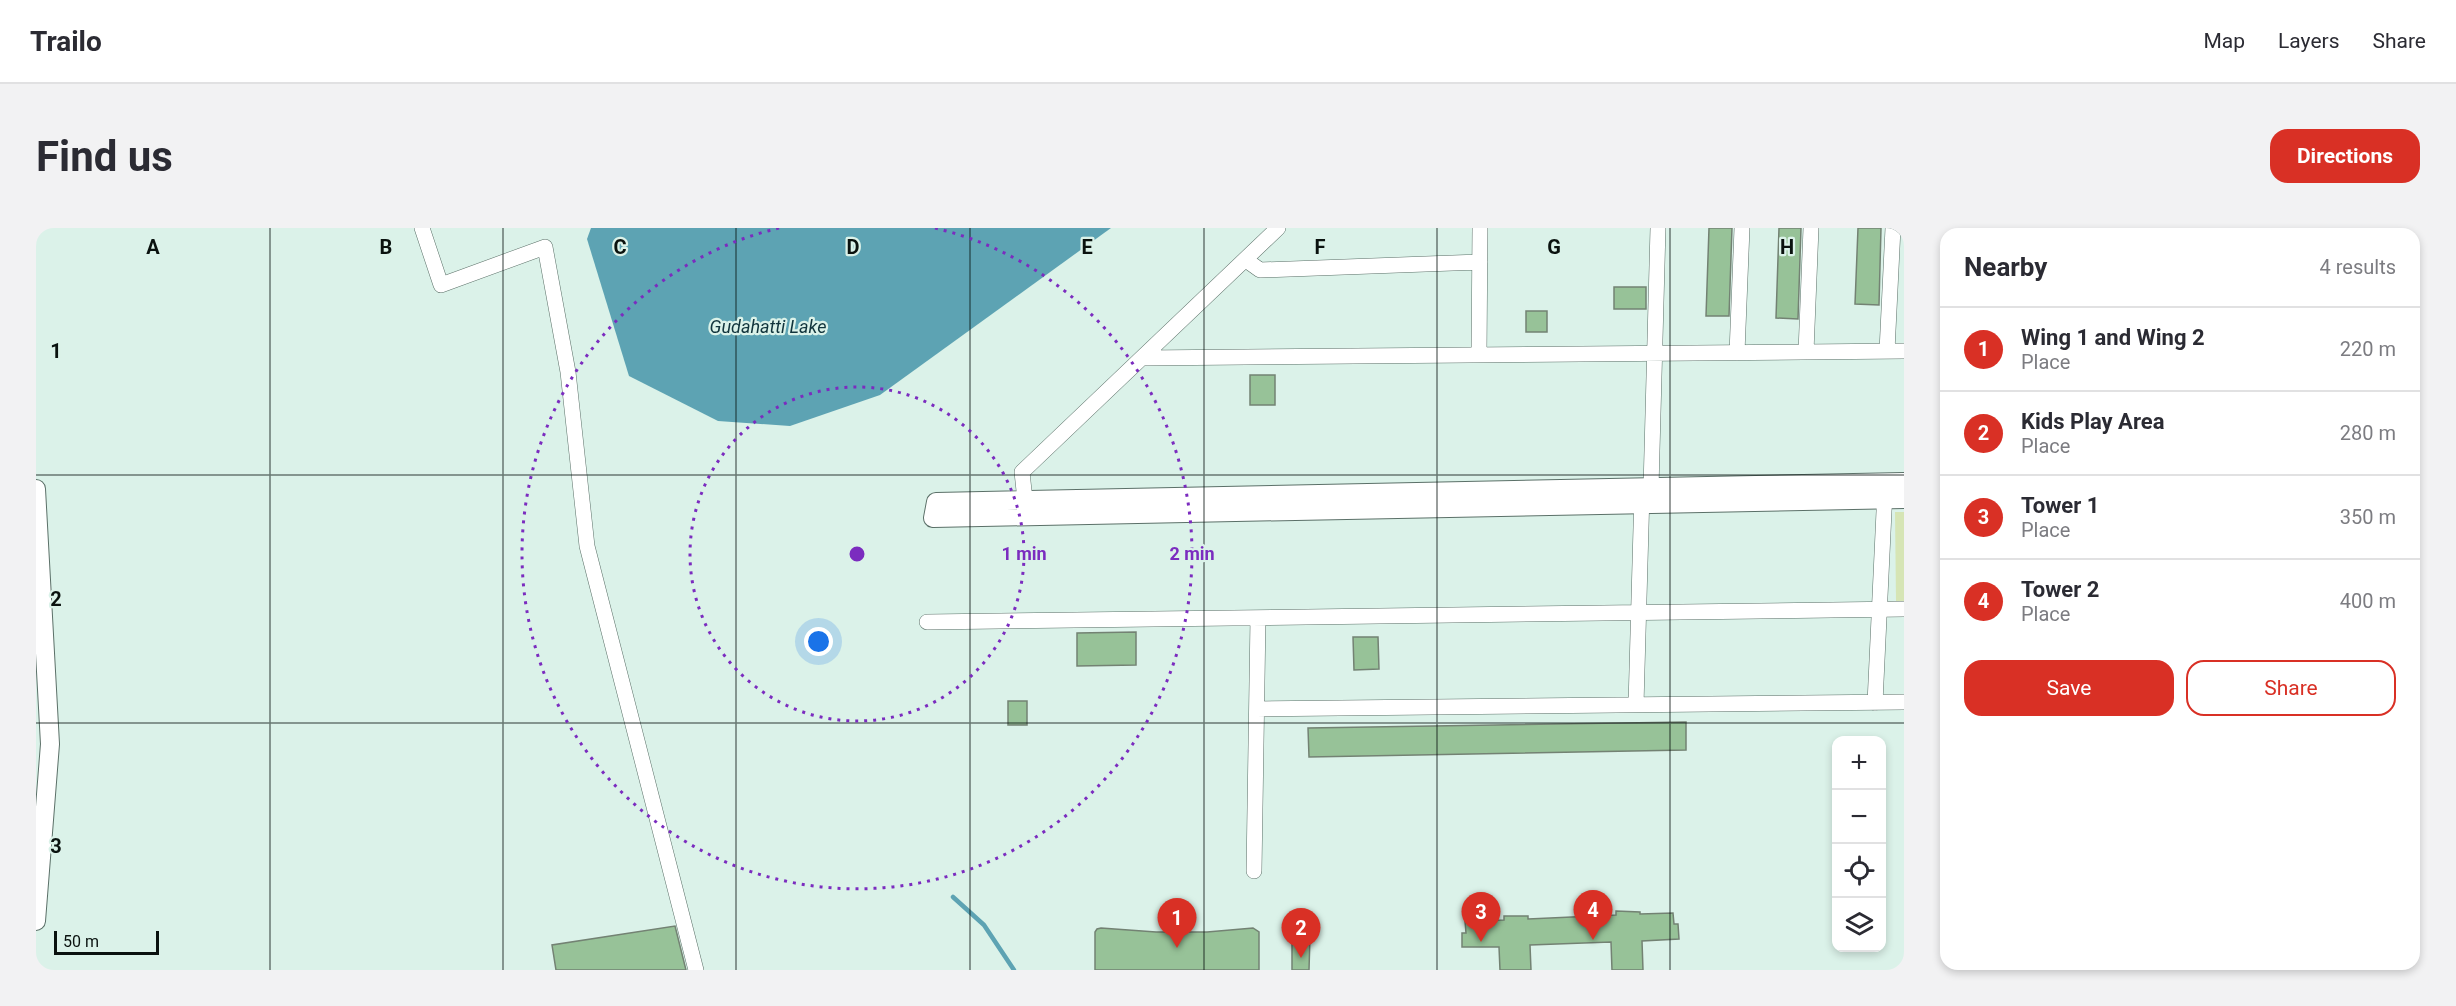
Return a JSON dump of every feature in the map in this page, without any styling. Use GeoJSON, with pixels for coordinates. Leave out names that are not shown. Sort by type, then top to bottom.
{"type":"FeatureCollection","features":[{"type":"Feature","properties":{"kind":"street"},"geometry":{"type":"LineString","coordinates":[[422,228],[441,285],[545,247],[568,372],[587,546],[696,970]]}},
{"type":"Feature","properties":{"kind":"street"},"geometry":{"type":"LineString","coordinates":[[1025,500],[1022,472],[1278,228]]}},
{"type":"Feature","properties":{"kind":"street"},"geometry":{"type":"LineString","coordinates":[[1479,355],[1480,228]]}},
{"type":"Feature","properties":{"kind":"street"},"geometry":{"type":"LineString","coordinates":[[1636,705],[1645,493],[1655,353],[1658,228]]}},
{"type":"Feature","properties":{"kind":"street"},"geometry":{"type":"LineString","coordinates":[[1737,352],[1742,228]]}},
{"type":"Feature","properties":{"kind":"street"},"geometry":{"type":"LineString","coordinates":[[1806,352],[1811,228]]}},
{"type":"Feature","properties":{"kind":"street"},"geometry":{"type":"LineString","coordinates":[[1887,351],[1893,228]]}},
{"type":"Feature","properties":{"kind":"street"},"geometry":{"type":"LineString","coordinates":[[1246,260],[1260,270],[1480,262]]}},
{"type":"Feature","properties":{"kind":"street"},"geometry":{"type":"LineString","coordinates":[[1143,358],[1904,351]]}},
{"type":"Feature","properties":{"kind":"street"},"geometry":{"type":"LineString","coordinates":[[1645,493],[933,518],[936,502],[1025,500],[1645,493],[1885,491],[1904,483]]}},
{"type":"Feature","properties":{"kind":"street"},"geometry":{"type":"LineString","coordinates":[[36,489],[39,602],[50,744],[36,921]]}},
{"type":"Feature","properties":{"kind":"street"},"geometry":{"type":"LineString","coordinates":[[1885,491],[1904,499]]}},
{"type":"Feature","properties":{"kind":"street"},"geometry":{"type":"LineString","coordinates":[[1875,703],[1885,491]]}},
{"type":"Feature","properties":{"kind":"street"},"geometry":{"type":"LineString","coordinates":[[927,622],[1904,609]]}},
{"type":"Feature","properties":{"kind":"street"},"geometry":{"type":"LineString","coordinates":[[1254,871],[1258,618]]}},
{"type":"Feature","properties":{"kind":"street"},"geometry":{"type":"LineString","coordinates":[[1257,709],[1904,702]]}},
{"type":"Feature","properties":{"kind":"green space"},"geometry":{"type":"Polygon","coordinates":[[[1895,512],[1904,512],[1904,601],[1896,601],[1895,512]]]}},
{"type":"Feature","properties":{"kind":"water","name":"Gudahatti Lake"},"geometry":{"type":"Polygon","coordinates":[[[591,228],[1111,228],[880,395],[790,426],[718,421],[629,376],[587,239],[591,228]]]}},
{"type":"Feature","properties":{"kind":"building"},"geometry":{"type":"Polygon","coordinates":[[[1709,228],[1732,228],[1729,316],[1706,316],[1709,228]]]}},
{"type":"Feature","properties":{"kind":"building"},"geometry":{"type":"Polygon","coordinates":[[[1779,228],[1801,228],[1798,319],[1776,318],[1779,228]]]}},
{"type":"Feature","properties":{"kind":"building"},"geometry":{"type":"Polygon","coordinates":[[[1858,228],[1881,228],[1879,305],[1855,304],[1858,228]]]}},
{"type":"Feature","properties":{"kind":"building"},"geometry":{"type":"Polygon","coordinates":[[[1614,287],[1646,287],[1646,309],[1614,309],[1614,287]]]}},
{"type":"Feature","properties":{"kind":"building"},"geometry":{"type":"Polygon","coordinates":[[[1526,311],[1547,311],[1547,332],[1526,332],[1526,311]]]}},
{"type":"Feature","properties":{"kind":"building"},"geometry":{"type":"Polygon","coordinates":[[[1250,375],[1275,375],[1275,405],[1250,405],[1250,375]]]}},
{"type":"Feature","properties":{"kind":"building"},"geometry":{"type":"Polygon","coordinates":[[[1136,632],[1136,665],[1077,666],[1077,633],[1136,632]]]}},
{"type":"Feature","properties":{"kind":"building"},"geometry":{"type":"Polygon","coordinates":[[[1353,637],[1378,637],[1379,669],[1354,670],[1353,637]]]}},
{"type":"Feature","properties":{"kind":"building"},"geometry":{"type":"Polygon","coordinates":[[[1008,701],[1027,701],[1027,725],[1008,725],[1008,701]]]}},
{"type":"Feature","properties":{"kind":"building"},"geometry":{"type":"Polygon","coordinates":[[[1686,722],[1686,750],[1309,757],[1308,728],[1686,722]]]}},
{"type":"Feature","properties":{"kind":"building"},"geometry":{"type":"Polygon","coordinates":[[[1616,911],[1640,912],[1640,914],[1673,913],[1674,924],[1678,924],[1679,939],[1642,941],[1643,970],[1612,970],[1611,942],[1530,945],[1531,970],[1500,970],[1499,947],[1462,947],[1462,933],[1466,933],[1465,921],[1504,920],[1504,916],[1528,916],[1528,919],[1616,915],[1616,911]]]}},
{"type":"Feature","properties":{"kind":"building"},"geometry":{"type":"Polygon","coordinates":[[[675,926],[686,970],[556,970],[552,945],[675,926]]]}},
{"type":"Feature","properties":{"kind":"building"},"geometry":{"type":"Polygon","coordinates":[[[1101,928],[1156,932],[1207,932],[1253,928],[1259,932],[1259,970],[1095,970],[1095,932],[1101,928]]]}},
{"type":"Feature","properties":{"kind":"building"},"geometry":{"type":"Polygon","coordinates":[[[1292,936],[1310,936],[1309,970],[1292,970],[1292,936]]]}},
{"type":"Feature","properties":{"kind":"waterway"},"geometry":{"type":"LineString","coordinates":[[953,897],[984,925],[1014,970]]}},
{"type":"Feature","properties":{"kind":"place","name":"Tower 2"},"geometry":{"type":"Point","coordinates":[1593,940]}},
{"type":"Feature","properties":{"kind":"place","name":"Tower 1"},"geometry":{"type":"Point","coordinates":[1481,942]}},
{"type":"Feature","properties":{"kind":"place","name":"Wing 1 and Wing 2"},"geometry":{"type":"Point","coordinates":[1177,948]}},
{"type":"Feature","properties":{"kind":"place","name":"Kids Play Area"},"geometry":{"type":"Point","coordinates":[1301,958]}}]}
